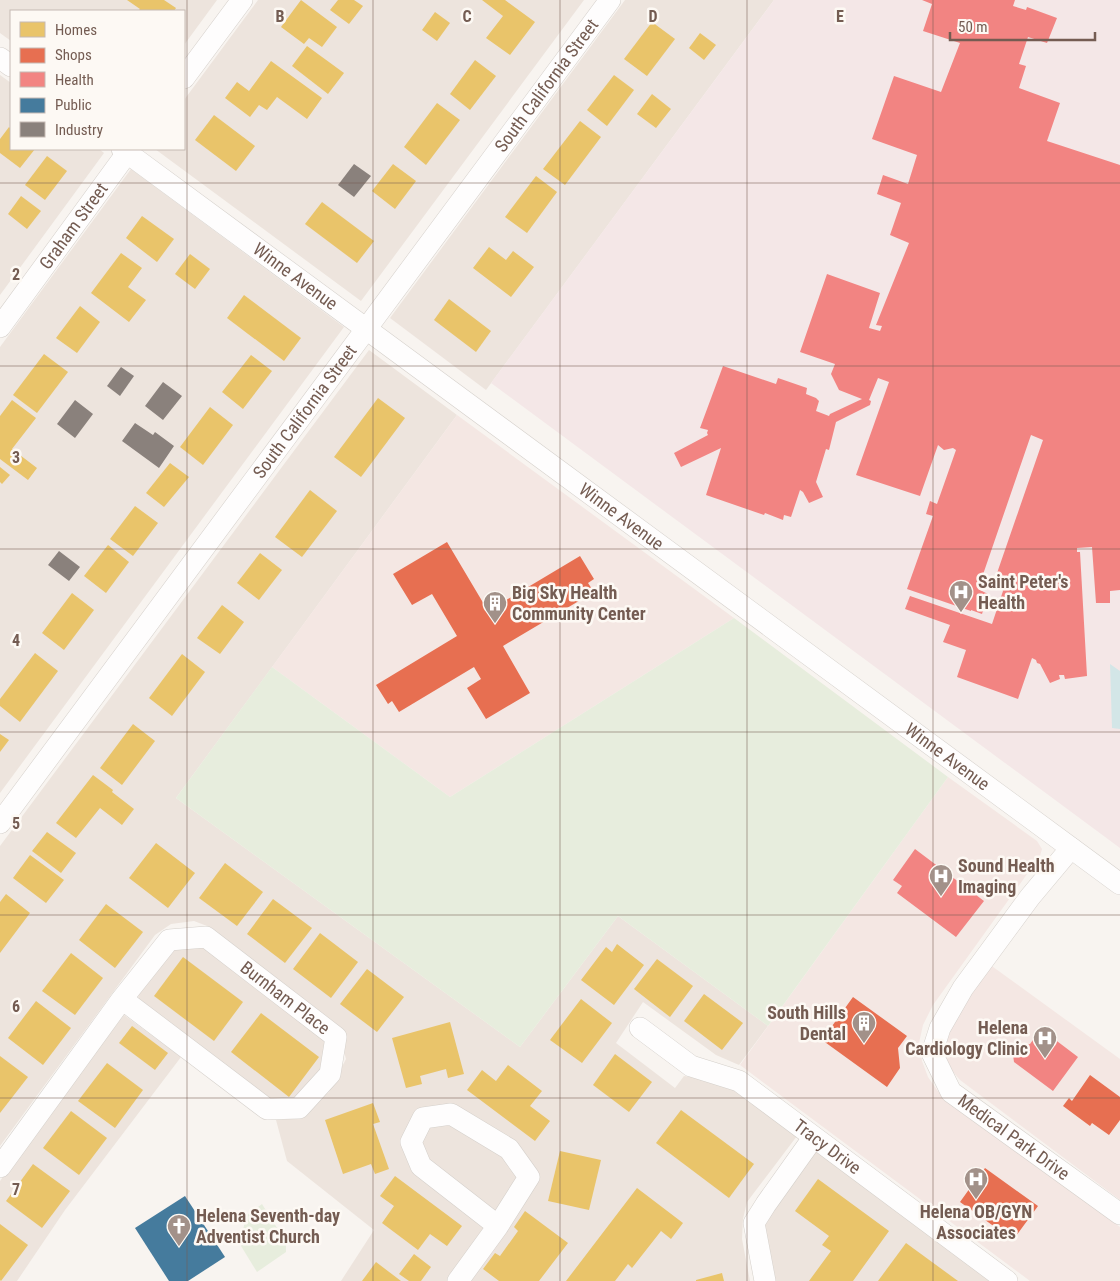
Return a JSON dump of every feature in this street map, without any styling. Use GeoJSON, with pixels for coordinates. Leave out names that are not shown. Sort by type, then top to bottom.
{"type":"FeatureCollection","features":[{"type":"Feature","properties":{"kind":"street"},"geometry":{"type":"LineString","coordinates":[[185,77],[242,0]]}},
{"type":"Feature","properties":{"kind":"street","name":"South California Street"},"geometry":{"type":"LineString","coordinates":[[0,823],[610,0]]}},
{"type":"Feature","properties":{"kind":"street","name":"Winne Avenue"},"geometry":{"type":"LineString","coordinates":[[126,150],[1120,884]]}},
{"type":"Feature","properties":{"kind":"street","name":"Graham Street"},"geometry":{"type":"LineString","coordinates":[[0,327],[126,150]]}},
{"type":"Feature","properties":{"kind":"street","name":"Medical Park Drive"},"geometry":{"type":"LineString","coordinates":[[1071,848],[1030,897],[962,988],[940,1028],[932,1053],[951,1092],[1120,1214]]}},
{"type":"Feature","properties":{"kind":"street","name":"Burnham Place"},"geometry":{"type":"LineString","coordinates":[[0,1168],[122,999],[169,940],[206,937],[336,1037],[330,1074],[299,1108],[267,1109],[122,999]]}},
{"type":"Feature","properties":{"kind":"street","name":"Tracy Drive"},"geometry":{"type":"LineString","coordinates":[[640,1028],[691,1066],[739,1082],[1007,1281]]}},
{"type":"Feature","properties":{"kind":"street"},"geometry":{"type":"LineString","coordinates":[[458,1281],[498,1226],[529,1177],[509,1149],[451,1114],[423,1118],[411,1142],[420,1166],[498,1226]]}},
{"type":"Feature","properties":{"kind":"street"},"geometry":{"type":"LineString","coordinates":[[765,1281],[754,1223],[813,1138]]}},
{"type":"Feature","properties":{"kind":"shaded area"},"geometry":{"type":"Polygon","coordinates":[[[0,0],[217,0],[185,44],[185,10],[10,10],[10,40],[0,33],[0,0]]]}},
{"type":"Feature","properties":{"kind":"shaded area"},"geometry":{"type":"Polygon","coordinates":[[[258,0],[584,0],[361,301],[156,150],[185,150],[185,99],[258,0]]]}},
{"type":"Feature","properties":{"kind":"shaded area"},"geometry":{"type":"Polygon","coordinates":[[[625,0],[774,0],[486,390],[390,318],[625,0]]]}},
{"type":"Feature","properties":{"kind":"shaded area","name":"Saint Peter's Health"},"geometry":{"type":"Polygon","coordinates":[[[774,0],[1120,0],[1120,848],[491,383],[774,0]]]}},
{"type":"Feature","properties":{"kind":"shaded area"},"geometry":{"type":"Polygon","coordinates":[[[0,75],[10,82],[10,150],[100,150],[104,153],[0,295],[0,75]]]}},
{"type":"Feature","properties":{"kind":"shaded area"},"geometry":{"type":"Polygon","coordinates":[[[131,169],[344,327],[0,793],[0,347],[131,169]]]}},
{"type":"Feature","properties":{"kind":"shaded area"},"geometry":{"type":"Polygon","coordinates":[[[369,350],[457,415],[176,798],[520,1047],[618,916],[768,1026],[739,1065],[716,1055],[643,1002],[616,1043],[675,1088],[684,1076],[724,1082],[797,1136],[747,1202],[743,1219],[742,1239],[750,1281],[341,1281],[374,1230],[287,1161],[276,1120],[297,1118],[329,1092],[346,1059],[338,1029],[207,926],[194,921],[171,924],[155,935],[0,1146],[0,846],[369,350]]]}},
{"type":"Feature","properties":{"kind":"shaded area"},"geometry":{"type":"Polygon","coordinates":[[[457,415],[734,618],[450,797],[272,667],[457,415]]]}},
{"type":"Feature","properties":{"kind":"shaded area"},"geometry":{"type":"Polygon","coordinates":[[[1110,664],[1120,671],[1120,729],[1112,728],[1110,664]]]}},
{"type":"Feature","properties":{"kind":"shaded area"},"geometry":{"type":"Polygon","coordinates":[[[948,777],[1037,841],[1042,849],[1040,856],[933,1005],[923,1025],[919,1043],[922,1061],[928,1077],[944,1098],[1120,1227],[1120,1281],[1030,1281],[740,1065],[948,777]]]}},
{"type":"Feature","properties":{"kind":"shaded area"},"geometry":{"type":"Polygon","coordinates":[[[197,940],[313,1027],[327,1045],[321,1070],[297,1098],[271,1101],[139,1004],[138,993],[174,946],[197,940]]]}},
{"type":"Feature","properties":{"kind":"shaded area"},"geometry":{"type":"Polygon","coordinates":[[[989,964],[1120,1059],[1120,1200],[960,1080],[947,1065],[942,1043],[989,964]]]}},
{"type":"Feature","properties":{"kind":"shaded area"},"geometry":{"type":"Polygon","coordinates":[[[124,1015],[181,1057],[65,1210],[17,1281],[0,1281],[0,1181],[124,1015]]]}},
{"type":"Feature","properties":{"kind":"shaded area"},"geometry":{"type":"Polygon","coordinates":[[[814,1149],[991,1281],[772,1281],[765,1248],[765,1217],[814,1149]]]}},
{"type":"Feature","properties":{"kind":"green space"},"geometry":{"type":"Polygon","coordinates":[[[734,618],[948,777],[768,1026],[618,916],[520,1047],[176,798],[272,667],[450,797],[734,618]]]}},
{"type":"Feature","properties":{"kind":"green space"},"geometry":{"type":"Polygon","coordinates":[[[262,1204],[286,1242],[286,1252],[257,1272],[241,1246],[241,1240],[246,1216],[262,1204]]]}},
{"type":"Feature","properties":{"kind":"building: Homes"},"geometry":{"type":"Polygon","coordinates":[[[127,0],[164,0],[176,8],[175,10],[140,9],[127,0]]]}},
{"type":"Feature","properties":{"kind":"building: Homes"},"geometry":{"type":"Polygon","coordinates":[[[301,0],[337,27],[322,47],[309,38],[304,44],[281,27],[301,0]]]}},
{"type":"Feature","properties":{"kind":"building: Homes"},"geometry":{"type":"Polygon","coordinates":[[[338,0],[354,0],[363,6],[349,24],[330,10],[338,0]]]}},
{"type":"Feature","properties":{"kind":"building: Homes"},"geometry":{"type":"Polygon","coordinates":[[[482,0],[505,0],[535,22],[510,55],[486,38],[503,16],[482,0]]]}},
{"type":"Feature","properties":{"kind":"building: Homes"},"geometry":{"type":"Polygon","coordinates":[[[435,12],[450,23],[437,41],[422,30],[435,12]]]}},
{"type":"Feature","properties":{"kind":"building: Homes"},"geometry":{"type":"Polygon","coordinates":[[[652,22],[675,39],[647,76],[624,59],[652,22]]]}},
{"type":"Feature","properties":{"kind":"building: Homes"},"geometry":{"type":"Polygon","coordinates":[[[700,33],[716,45],[704,60],[689,48],[700,33]]]}},
{"type":"Feature","properties":{"kind":"building: Homes"},"geometry":{"type":"Polygon","coordinates":[[[307,46],[344,73],[328,94],[292,66],[307,46]]]}},
{"type":"Feature","properties":{"kind":"building: Homes"},"geometry":{"type":"Polygon","coordinates":[[[475,60],[496,76],[470,110],[450,94],[475,60]]]}},
{"type":"Feature","properties":{"kind":"building: Homes"},"geometry":{"type":"Polygon","coordinates":[[[271,61],[322,98],[307,119],[277,97],[267,110],[259,105],[250,117],[225,98],[237,82],[249,91],[271,61]]]}},
{"type":"Feature","properties":{"kind":"building: Homes"},"geometry":{"type":"Polygon","coordinates":[[[614,75],[634,90],[607,126],[587,110],[614,75]]]}},
{"type":"Feature","properties":{"kind":"building: Homes"},"geometry":{"type":"Polygon","coordinates":[[[652,94],[671,109],[656,128],[637,114],[652,94]]]}},
{"type":"Feature","properties":{"kind":"building: Homes"},"geometry":{"type":"Polygon","coordinates":[[[437,103],[460,120],[426,165],[404,147],[437,103]]]}},
{"type":"Feature","properties":{"kind":"building: Homes"},"geometry":{"type":"Polygon","coordinates":[[[214,115],[255,146],[236,171],[195,140],[214,115]]]}},
{"type":"Feature","properties":{"kind":"building: Homes"},"geometry":{"type":"Polygon","coordinates":[[[580,121],[601,137],[565,185],[543,169],[580,121]]]}},
{"type":"Feature","properties":{"kind":"building: Homes"},"geometry":{"type":"Polygon","coordinates":[[[9,127],[10,150],[34,150],[20,168],[0,153],[0,139],[9,127]]]}},
{"type":"Feature","properties":{"kind":"building: Homes"},"geometry":{"type":"Polygon","coordinates":[[[47,156],[67,171],[45,200],[25,185],[47,156]]]}},
{"type":"Feature","properties":{"kind":"building: Homes"},"geometry":{"type":"Polygon","coordinates":[[[393,164],[416,181],[395,209],[372,191],[393,164]]]}},
{"type":"Feature","properties":{"kind":"building: Homes"},"geometry":{"type":"Polygon","coordinates":[[[536,176],[557,192],[527,233],[505,217],[536,176]]]}},
{"type":"Feature","properties":{"kind":"building: Homes"},"geometry":{"type":"Polygon","coordinates":[[[21,196],[41,211],[27,229],[8,214],[21,196]]]}},
{"type":"Feature","properties":{"kind":"building: Homes"},"geometry":{"type":"Polygon","coordinates":[[[322,202],[374,241],[357,263],[305,224],[322,202]]]}},
{"type":"Feature","properties":{"kind":"building: Homes"},"geometry":{"type":"Polygon","coordinates":[[[142,216],[174,239],[157,262],[126,238],[142,216]]]}},
{"type":"Feature","properties":{"kind":"building: Homes"},"geometry":{"type":"Polygon","coordinates":[[[489,247],[506,260],[513,251],[534,267],[511,297],[473,268],[489,247]]]}},
{"type":"Feature","properties":{"kind":"building: Homes"},"geometry":{"type":"Polygon","coordinates":[[[121,253],[142,268],[128,287],[146,300],[129,322],[91,293],[121,253]]]}},
{"type":"Feature","properties":{"kind":"building: Homes"},"geometry":{"type":"Polygon","coordinates":[[[190,254],[210,269],[195,289],[175,274],[190,254]]]}},
{"type":"Feature","properties":{"kind":"building: Homes"},"geometry":{"type":"Polygon","coordinates":[[[244,295],[301,338],[284,361],[227,318],[244,295]]]}},
{"type":"Feature","properties":{"kind":"building: Homes"},"geometry":{"type":"Polygon","coordinates":[[[449,299],[491,331],[476,352],[434,320],[449,299]]]}},
{"type":"Feature","properties":{"kind":"building: Homes"},"geometry":{"type":"Polygon","coordinates":[[[80,306],[100,322],[77,353],[56,338],[80,306]]]}},
{"type":"Feature","properties":{"kind":"building: Homes"},"geometry":{"type":"Polygon","coordinates":[[[44,354],[68,372],[37,413],[13,395],[44,354]]]}},
{"type":"Feature","properties":{"kind":"building: Homes"},"geometry":{"type":"Polygon","coordinates":[[[251,355],[272,371],[243,409],[222,392],[251,355]]]}},
{"type":"Feature","properties":{"kind":"building: Homes"},"geometry":{"type":"Polygon","coordinates":[[[378,398],[405,418],[361,477],[334,457],[378,398]]]}},
{"type":"Feature","properties":{"kind":"building: Homes"},"geometry":{"type":"Polygon","coordinates":[[[12,400],[36,418],[12,449],[37,468],[28,480],[0,459],[0,416],[12,400]]]}},
{"type":"Feature","properties":{"kind":"building: Homes"},"geometry":{"type":"Polygon","coordinates":[[[210,407],[233,425],[203,465],[180,447],[210,407]]]}},
{"type":"Feature","properties":{"kind":"building: Homes"},"geometry":{"type":"Polygon","coordinates":[[[170,463],[189,477],[164,507],[146,493],[170,463]]]}},
{"type":"Feature","properties":{"kind":"building: Homes"},"geometry":{"type":"Polygon","coordinates":[[[0,467],[10,475],[2,484],[0,482],[0,467]]]}},
{"type":"Feature","properties":{"kind":"building: Homes"},"geometry":{"type":"Polygon","coordinates":[[[310,490],[337,511],[302,557],[275,537],[310,490]]]}},
{"type":"Feature","properties":{"kind":"building: Homes"},"geometry":{"type":"Polygon","coordinates":[[[135,506],[158,523],[133,556],[110,539],[135,506]]]}},
{"type":"Feature","properties":{"kind":"building: Homes"},"geometry":{"type":"Polygon","coordinates":[[[108,545],[129,562],[106,593],[84,576],[108,545]]]}},
{"type":"Feature","properties":{"kind":"building: Homes"},"geometry":{"type":"Polygon","coordinates":[[[260,553],[282,570],[259,600],[237,583],[260,553]]]}},
{"type":"Feature","properties":{"kind":"building: Homes"},"geometry":{"type":"Polygon","coordinates":[[[72,593],[94,610],[64,650],[42,633],[72,593]]]}},
{"type":"Feature","properties":{"kind":"building: Homes"},"geometry":{"type":"Polygon","coordinates":[[[222,605],[244,622],[220,654],[197,638],[222,605]]]}},
{"type":"Feature","properties":{"kind":"building: Homes"},"geometry":{"type":"Polygon","coordinates":[[[35,653],[58,671],[20,722],[0,706],[0,699],[35,653]]]}},
{"type":"Feature","properties":{"kind":"building: Homes"},"geometry":{"type":"Polygon","coordinates":[[[182,654],[205,672],[172,716],[149,698],[182,654]]]}},
{"type":"Feature","properties":{"kind":"building: Homes"},"geometry":{"type":"Polygon","coordinates":[[[133,724],[155,741],[122,785],[100,768],[133,724]]]}},
{"type":"Feature","properties":{"kind":"building: Homes"},"geometry":{"type":"Polygon","coordinates":[[[0,734],[9,740],[0,752],[0,734]]]}},
{"type":"Feature","properties":{"kind":"building: Homes"},"geometry":{"type":"Polygon","coordinates":[[[93,775],[134,809],[122,825],[100,808],[76,838],[56,823],[93,775]]]}},
{"type":"Feature","properties":{"kind":"building: Homes"},"geometry":{"type":"Polygon","coordinates":[[[47,832],[76,853],[61,873],[32,851],[47,832]]]}},
{"type":"Feature","properties":{"kind":"building: Homes"},"geometry":{"type":"Polygon","coordinates":[[[156,843],[195,873],[168,908],[129,878],[156,843]]]}},
{"type":"Feature","properties":{"kind":"building: Homes"},"geometry":{"type":"Polygon","coordinates":[[[30,855],[64,880],[46,903],[13,878],[30,855]]]}},
{"type":"Feature","properties":{"kind":"building: Homes"},"geometry":{"type":"Polygon","coordinates":[[[225,863],[263,892],[237,926],[199,898],[225,863]]]}},
{"type":"Feature","properties":{"kind":"building: Homes"},"geometry":{"type":"Polygon","coordinates":[[[6,894],[30,913],[0,953],[0,902],[6,894]]]}},
{"type":"Feature","properties":{"kind":"building: Homes"},"geometry":{"type":"Polygon","coordinates":[[[273,899],[312,928],[285,963],[247,934],[273,899]]]}},
{"type":"Feature","properties":{"kind":"building: Homes"},"geometry":{"type":"Polygon","coordinates":[[[106,904],[143,932],[115,968],[79,940],[106,904]]]}},
{"type":"Feature","properties":{"kind":"building: Homes"},"geometry":{"type":"Polygon","coordinates":[[[320,933],[358,962],[331,998],[293,969],[320,933]]]}},
{"type":"Feature","properties":{"kind":"building: Homes"},"geometry":{"type":"Polygon","coordinates":[[[617,944],[644,965],[614,1005],[581,980],[606,947],[612,952],[617,944]]]}},
{"type":"Feature","properties":{"kind":"building: Homes"},"geometry":{"type":"Polygon","coordinates":[[[71,953],[103,978],[75,1015],[42,991],[71,953]]]}},
{"type":"Feature","properties":{"kind":"building: Homes"},"geometry":{"type":"Polygon","coordinates":[[[183,957],[243,1002],[214,1041],[154,996],[183,957]]]}},
{"type":"Feature","properties":{"kind":"building: Homes"},"geometry":{"type":"Polygon","coordinates":[[[657,959],[693,986],[670,1017],[634,989],[657,959]]]}},
{"type":"Feature","properties":{"kind":"building: Homes"},"geometry":{"type":"Polygon","coordinates":[[[367,969],[404,997],[377,1032],[340,1004],[367,969]]]}},
{"type":"Feature","properties":{"kind":"building: Homes"},"geometry":{"type":"Polygon","coordinates":[[[704,994],[743,1023],[722,1050],[684,1021],[704,994]]]}},
{"type":"Feature","properties":{"kind":"building: Homes"},"geometry":{"type":"Polygon","coordinates":[[[581,999],[612,1023],[582,1063],[550,1040],[581,999]]]}},
{"type":"Feature","properties":{"kind":"building: Homes"},"geometry":{"type":"Polygon","coordinates":[[[36,1001],[71,1028],[43,1065],[8,1038],[36,1001]]]}},
{"type":"Feature","properties":{"kind":"building: Homes"},"geometry":{"type":"Polygon","coordinates":[[[261,1013],[319,1057],[289,1097],[231,1052],[261,1013]]]}},
{"type":"Feature","properties":{"kind":"building: Homes"},"geometry":{"type":"Polygon","coordinates":[[[450,1022],[464,1074],[448,1078],[446,1069],[420,1076],[422,1084],[406,1088],[392,1038],[450,1022]]]}},
{"type":"Feature","properties":{"kind":"building: Homes"},"geometry":{"type":"Polygon","coordinates":[[[132,1026],[168,1053],[155,1070],[119,1043],[132,1026]]]}},
{"type":"Feature","properties":{"kind":"building: Homes"},"geometry":{"type":"Polygon","coordinates":[[[615,1054],[652,1082],[629,1112],[593,1085],[615,1054]]]}},
{"type":"Feature","properties":{"kind":"building: Homes"},"geometry":{"type":"Polygon","coordinates":[[[0,1056],[28,1077],[0,1113],[0,1056]]]}},
{"type":"Feature","properties":{"kind":"building: Homes"},"geometry":{"type":"Polygon","coordinates":[[[107,1063],[143,1090],[115,1128],[78,1101],[107,1063]]]}},
{"type":"Feature","properties":{"kind":"building: Homes"},"geometry":{"type":"Polygon","coordinates":[[[508,1065],[542,1091],[530,1106],[550,1121],[535,1141],[467,1090],[482,1070],[496,1081],[508,1065]]]}},
{"type":"Feature","properties":{"kind":"building: Homes"},"geometry":{"type":"Polygon","coordinates":[[[373,1103],[380,1122],[373,1124],[389,1169],[375,1174],[371,1164],[343,1174],[325,1120],[373,1103]]]}},
{"type":"Feature","properties":{"kind":"building: Homes"},"geometry":{"type":"Polygon","coordinates":[[[681,1110],[754,1164],[729,1198],[656,1143],[681,1110]]]}},
{"type":"Feature","properties":{"kind":"building: Homes"},"geometry":{"type":"Polygon","coordinates":[[[71,1111],[107,1138],[79,1175],[43,1148],[71,1111]]]}},
{"type":"Feature","properties":{"kind":"building: Homes"},"geometry":{"type":"Polygon","coordinates":[[[560,1151],[601,1160],[589,1210],[548,1201],[560,1151]]]}},
{"type":"Feature","properties":{"kind":"building: Homes"},"geometry":{"type":"Polygon","coordinates":[[[33,1164],[70,1191],[42,1228],[6,1201],[33,1164]]]}},
{"type":"Feature","properties":{"kind":"building: Homes"},"geometry":{"type":"Polygon","coordinates":[[[395,1176],[462,1226],[447,1246],[430,1234],[418,1250],[382,1223],[394,1206],[380,1196],[395,1176]]]}},
{"type":"Feature","properties":{"kind":"building: Homes"},"geometry":{"type":"Polygon","coordinates":[[[818,1179],[889,1231],[853,1281],[809,1281],[831,1251],[822,1245],[829,1236],[795,1211],[818,1179]]]}},
{"type":"Feature","properties":{"kind":"building: Homes"},"geometry":{"type":"Polygon","coordinates":[[[637,1188],[683,1223],[671,1239],[661,1231],[632,1268],[628,1264],[615,1281],[566,1281],[637,1188]]]}},
{"type":"Feature","properties":{"kind":"building: Homes"},"geometry":{"type":"Polygon","coordinates":[[[525,1211],[568,1243],[539,1281],[499,1281],[483,1269],[495,1253],[500,1256],[518,1231],[514,1227],[525,1211]]]}},
{"type":"Feature","properties":{"kind":"building: Homes"},"geometry":{"type":"Polygon","coordinates":[[[0,1224],[28,1245],[1,1281],[0,1280],[0,1224]]]}},
{"type":"Feature","properties":{"kind":"building: Homes"},"geometry":{"type":"Polygon","coordinates":[[[906,1243],[958,1281],[878,1281],[906,1243]]]}},
{"type":"Feature","properties":{"kind":"building: Homes"},"geometry":{"type":"Polygon","coordinates":[[[414,1254],[431,1267],[421,1281],[409,1281],[399,1274],[414,1254]]]}},
{"type":"Feature","properties":{"kind":"building: Homes"},"geometry":{"type":"Polygon","coordinates":[[[376,1262],[401,1281],[362,1281],[376,1262]]]}},
{"type":"Feature","properties":{"kind":"building: Homes"},"geometry":{"type":"Polygon","coordinates":[[[722,1273],[724,1281],[696,1281],[696,1280],[722,1273]]]}},
{"type":"Feature","properties":{"kind":"building: Shops","name":"Big Sky Health Community Center"},"geometry":{"type":"Polygon","coordinates":[[[447,542],[488,611],[580,556],[594,579],[588,583],[594,592],[503,646],[530,693],[486,719],[467,688],[481,679],[474,667],[399,712],[392,701],[388,704],[376,685],[457,636],[432,594],[412,605],[393,574],[447,542]]]}},
{"type":"Feature","properties":{"kind":"building: Shops","name":"South Hills Dental"},"geometry":{"type":"Polygon","coordinates":[[[853,997],[907,1036],[898,1048],[900,1068],[887,1087],[822,1040],[853,997]]]}},
{"type":"Feature","properties":{"kind":"building: Shops"},"geometry":{"type":"Polygon","coordinates":[[[1090,1075],[1120,1097],[1120,1120],[1109,1135],[1092,1123],[1090,1126],[1063,1106],[1069,1098],[1072,1101],[1090,1075]]]}},
{"type":"Feature","properties":{"kind":"building: Shops"},"geometry":{"type":"Polygon","coordinates":[[[985,1168],[1038,1206],[1013,1240],[960,1202],[970,1188],[965,1185],[973,1174],[978,1178],[985,1168]]]}},
{"type":"Feature","properties":{"kind":"building: Health"},"geometry":{"type":"Polygon","coordinates":[[[922,0],[1015,0],[1013,6],[1026,10],[1027,7],[1057,18],[1047,43],[1028,37],[1019,64],[1026,66],[1019,88],[1060,103],[1047,141],[1120,165],[1120,590],[1110,591],[1110,603],[1096,603],[1092,547],[1077,548],[1077,552],[1080,552],[1087,676],[1065,679],[1064,675],[1059,675],[1060,679],[1050,683],[1040,664],[1032,658],[1018,699],[957,677],[966,650],[943,642],[950,625],[905,609],[910,596],[992,624],[1003,591],[996,576],[1043,440],[1031,435],[978,589],[988,594],[982,614],[907,589],[933,516],[926,514],[930,501],[937,504],[956,450],[953,448],[944,450],[938,445],[920,496],[856,475],[889,382],[878,378],[869,400],[871,401],[870,405],[836,422],[829,450],[826,449],[816,482],[823,497],[809,503],[800,490],[791,517],[784,515],[783,520],[706,495],[721,448],[681,467],[674,453],[708,435],[708,430],[700,428],[723,366],[776,384],[778,378],[807,388],[806,394],[819,401],[816,411],[829,416],[862,399],[839,390],[831,374],[835,364],[800,352],[827,274],[880,293],[869,328],[880,331],[882,326],[876,325],[909,243],[890,235],[901,203],[877,194],[883,175],[908,184],[917,155],[872,139],[894,76],[941,92],[960,43],[923,31],[932,4],[922,0]]]}},
{"type":"Feature","properties":{"kind":"building: Health","name":"Sound Health Imaging"},"geometry":{"type":"Polygon","coordinates":[[[915,849],[984,901],[956,937],[897,893],[902,886],[893,880],[915,849]]]}},
{"type":"Feature","properties":{"kind":"building: Health","name":"Helena Cardiology Clinic"},"geometry":{"type":"Polygon","coordinates":[[[1041,1029],[1078,1057],[1053,1091],[1014,1062],[1012,1048],[1030,1044],[1041,1029]]]}},
{"type":"Feature","properties":{"kind":"building: Public"},"geometry":{"type":"Polygon","coordinates":[[[185,1196],[225,1257],[188,1281],[169,1281],[135,1228],[185,1196]]]}},
{"type":"Feature","properties":{"kind":"building: Industry"},"geometry":{"type":"Polygon","coordinates":[[[354,164],[371,176],[354,197],[338,185],[354,164]]]}},
{"type":"Feature","properties":{"kind":"building: Industry"},"geometry":{"type":"Polygon","coordinates":[[[121,367],[134,376],[120,396],[107,386],[121,367]]]}},
{"type":"Feature","properties":{"kind":"building: Industry"},"geometry":{"type":"Polygon","coordinates":[[[163,382],[182,396],[163,420],[145,406],[163,382]]]}},
{"type":"Feature","properties":{"kind":"building: Industry"},"geometry":{"type":"Polygon","coordinates":[[[75,400],[93,414],[75,438],[57,424],[75,400]]]}},
{"type":"Feature","properties":{"kind":"building: Industry"},"geometry":{"type":"Polygon","coordinates":[[[135,423],[153,435],[155,432],[174,446],[159,468],[122,441],[135,423]]]}},
{"type":"Feature","properties":{"kind":"building: Industry"},"geometry":{"type":"Polygon","coordinates":[[[59,551],[80,567],[69,581],[48,565],[59,551]]]}},
{"type":"Feature","properties":{"kind":"place","name":"Saint Peter's Health"},"geometry":{"type":"Point","coordinates":[961,613]}},
{"type":"Feature","properties":{"kind":"place","name":"Big Sky Health Community Center"},"geometry":{"type":"Point","coordinates":[495,624]}},
{"type":"Feature","properties":{"kind":"place","name":"Sound Health Imaging"},"geometry":{"type":"Point","coordinates":[941,897]}},
{"type":"Feature","properties":{"kind":"place","name":"South Hills Dental"},"geometry":{"type":"Point","coordinates":[864,1044]}},
{"type":"Feature","properties":{"kind":"place","name":"Helena Cardiology Clinic"},"geometry":{"type":"Point","coordinates":[1045,1059]}},
{"type":"Feature","properties":{"kind":"place","name":"Helena OB/GYN Associates"},"geometry":{"type":"Point","coordinates":[976,1200]}},
{"type":"Feature","properties":{"kind":"place","name":"Helena Seventh-day Adventist Church"},"geometry":{"type":"Point","coordinates":[179,1247]}}]}
